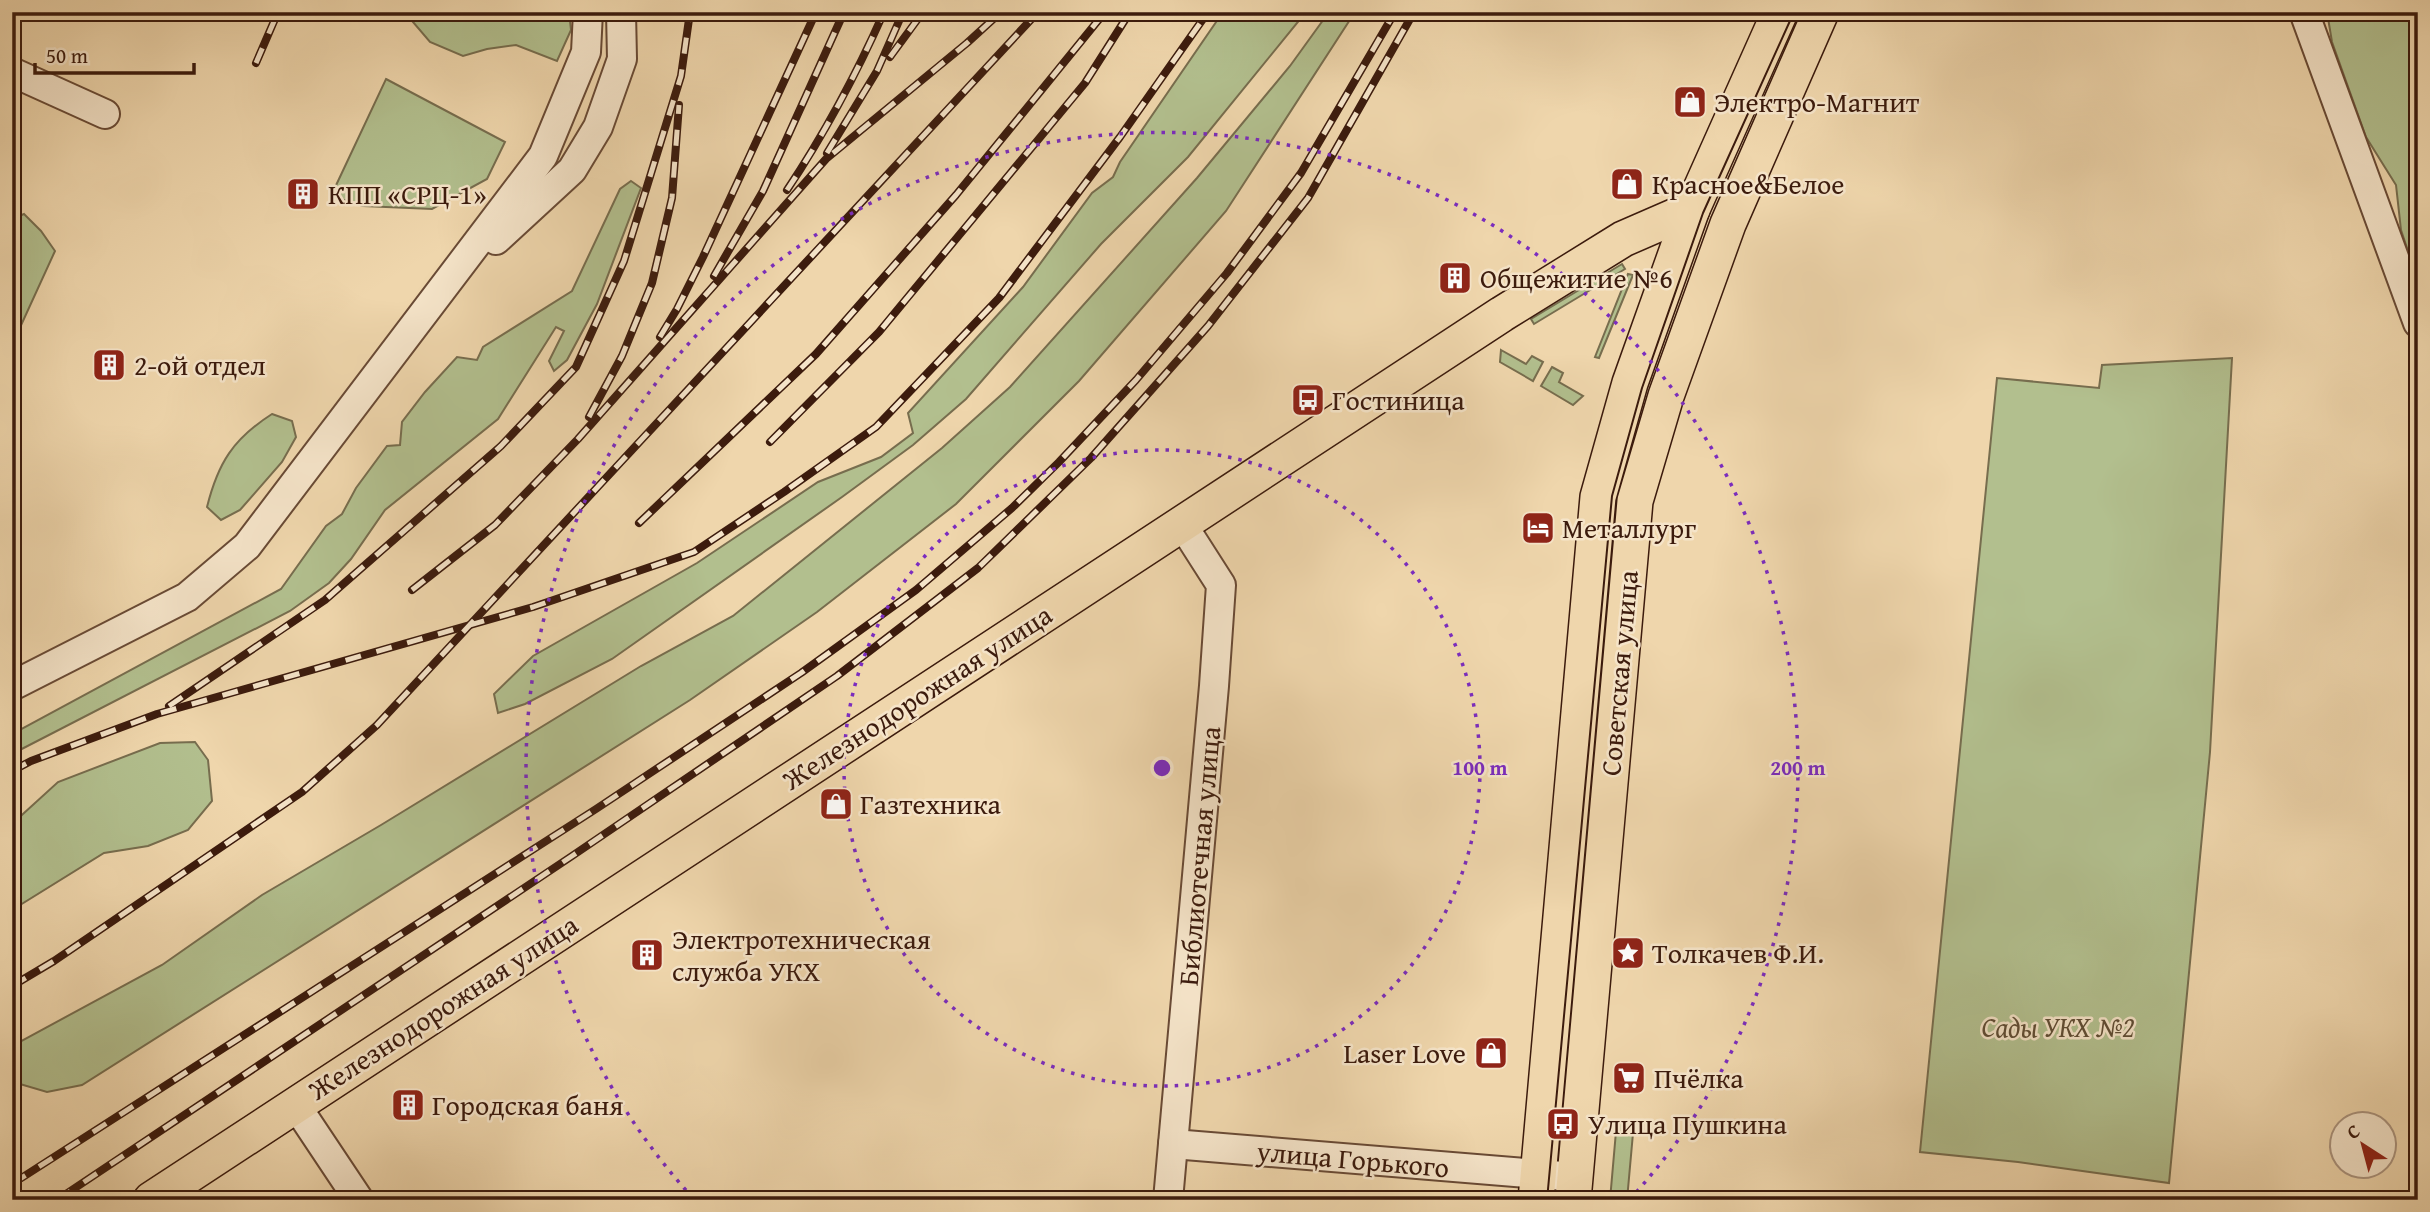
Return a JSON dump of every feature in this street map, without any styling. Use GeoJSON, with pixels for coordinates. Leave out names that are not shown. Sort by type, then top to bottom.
{"type":"FeatureCollection","features":[{"type":"Feature","properties":{"kind":"main road","name":"Советская улица"},"geometry":{"type":"LineString","coordinates":[[1537,1187],[1598,497],[1630,383],[1692,209],[1780,12]]}},
{"type":"Feature","properties":{"kind":"main road","name":"Советская улица"},"geometry":{"type":"LineString","coordinates":[[1574,1188],[1634,501],[1665,396],[1728,224],[1821,12]]}},
{"type":"Feature","properties":{"kind":"main road"},"geometry":{"type":"LineString","coordinates":[[1692,209],[1728,224]]}},
{"type":"Feature","properties":{"kind":"main road","name":"Железнодорожная улица"},"geometry":{"type":"LineString","coordinates":[[151,1200],[1502,314],[1623,239],[1692,209]]}},
{"type":"Feature","properties":{"kind":"street"},"geometry":{"type":"LineString","coordinates":[[12,686],[187,597],[247,546],[543,156],[586,52],[589,12]]}},
{"type":"Feature","properties":{"kind":"street"},"geometry":{"type":"LineString","coordinates":[[447,285],[572,170],[598,127],[622,59],[621,12]]}},
{"type":"Feature","properties":{"kind":"street"},"geometry":{"type":"LineString","coordinates":[[2304,12],[2418,323]]}},
{"type":"Feature","properties":{"kind":"street"},"geometry":{"type":"LineString","coordinates":[[12,72],[105,114]]}},
{"type":"Feature","properties":{"kind":"street","name":"Библиотечная улица"},"geometry":{"type":"LineString","coordinates":[[1168,1200],[1221,585],[1182,524]]}},
{"type":"Feature","properties":{"kind":"street"},"geometry":{"type":"LineString","coordinates":[[295,1104],[359,1200]]}},
{"type":"Feature","properties":{"kind":"street","name":"улица Горького"},"geometry":{"type":"LineString","coordinates":[[1173,1144],[1537,1187],[1574,1188]]}},
{"type":"Feature","properties":{"kind":"green space"},"geometry":{"type":"Polygon","coordinates":[[[408,12],[569,12],[571,30],[557,61],[516,45],[463,56],[430,42],[407,15],[408,12]]]}},
{"type":"Feature","properties":{"kind":"green space"},"geometry":{"type":"Polygon","coordinates":[[[1223,12],[1306,12],[1188,157],[1101,244],[966,399],[913,445],[612,659],[525,704],[498,713],[494,694],[533,656],[697,563],[818,482],[881,457],[913,433],[908,413],[1023,287],[1092,193],[1113,177],[1120,162],[1223,12]]]}},
{"type":"Feature","properties":{"kind":"green space"},"geometry":{"type":"Polygon","coordinates":[[[1329,12],[1355,12],[1226,211],[1079,381],[956,504],[817,612],[690,700],[82,1085],[47,1092],[12,1084],[12,1046],[162,965],[262,895],[641,666],[733,616],[942,448],[1010,387],[1197,178],[1290,66],[1329,12]]]}},
{"type":"Feature","properties":{"kind":"green space"},"geometry":{"type":"Polygon","coordinates":[[[2327,12],[2418,12],[2418,281],[2401,230],[2396,185],[2366,137],[2332,42],[2327,12]]]}},
{"type":"Feature","properties":{"kind":"green space"},"geometry":{"type":"Polygon","coordinates":[[[386,79],[505,142],[487,179],[432,209],[363,206],[331,196],[386,79]]]}},
{"type":"Feature","properties":{"kind":"green space"},"geometry":{"type":"Polygon","coordinates":[[[631,181],[641,188],[597,304],[567,360],[554,371],[549,361],[564,331],[556,327],[498,419],[385,510],[351,559],[329,583],[290,611],[12,754],[12,734],[281,589],[326,526],[342,514],[356,488],[387,446],[400,445],[402,422],[457,357],[477,360],[483,347],[572,291],[620,189],[631,181]]]}},
{"type":"Feature","properties":{"kind":"green space"},"geometry":{"type":"Polygon","coordinates":[[[24,214],[41,231],[55,251],[12,345],[12,219],[24,214]]]}},
{"type":"Feature","properties":{"kind":"green space"},"geometry":{"type":"Polygon","coordinates":[[[1622,264],[1625,269],[1534,324],[1531,319],[1622,264]]]}},
{"type":"Feature","properties":{"kind":"green space"},"geometry":{"type":"Polygon","coordinates":[[[1628,274],[1633,275],[1599,358],[1595,357],[1628,274]]]}},
{"type":"Feature","properties":{"kind":"green space"},"geometry":{"type":"Polygon","coordinates":[[[1501,350],[1526,364],[1532,356],[1543,362],[1533,381],[1500,362],[1501,350]]]}},
{"type":"Feature","properties":{"kind":"green space","name":"Сады УКХ №2"},"geometry":{"type":"Polygon","coordinates":[[[2232,358],[2210,752],[2169,1183],[2018,1162],[1920,1152],[1997,378],[2099,388],[2102,365],[2232,358]]]}},
{"type":"Feature","properties":{"kind":"green space"},"geometry":{"type":"Polygon","coordinates":[[[1552,367],[1563,373],[1559,382],[1583,396],[1573,405],[1541,386],[1552,367]]]}},
{"type":"Feature","properties":{"kind":"green space"},"geometry":{"type":"Polygon","coordinates":[[[272,414],[292,421],[296,437],[282,462],[240,510],[221,520],[207,507],[216,477],[237,443],[272,414]]]}},
{"type":"Feature","properties":{"kind":"green space"},"geometry":{"type":"Polygon","coordinates":[[[195,742],[208,760],[212,801],[188,830],[148,846],[104,853],[12,910],[12,824],[58,782],[160,743],[195,742]]]}},
{"type":"Feature","properties":{"kind":"green space"},"geometry":{"type":"Polygon","coordinates":[[[1617,1120],[1634,1122],[1627,1200],[1610,1200],[1617,1120]]]}},
{"type":"Feature","properties":{"kind":"tram line"},"geometry":{"type":"LineString","coordinates":[[1547,1200],[1612,496],[1642,388],[1703,213],[1794,12]]}},
{"type":"Feature","properties":{"kind":"railway"},"geometry":{"type":"LineString","coordinates":[[256,63],[278,12]]}},
{"type":"Feature","properties":{"kind":"railway"},"geometry":{"type":"LineString","coordinates":[[169,706],[325,600],[501,446],[576,367],[624,261],[681,76],[690,12]]}},
{"type":"Feature","properties":{"kind":"railway"},"geometry":{"type":"LineString","coordinates":[[660,337],[703,257],[816,12]]}},
{"type":"Feature","properties":{"kind":"railway"},"geometry":{"type":"LineString","coordinates":[[714,276],[763,191],[844,12]]}},
{"type":"Feature","properties":{"kind":"railway"},"geometry":{"type":"LineString","coordinates":[[787,190],[839,103],[884,12]]}},
{"type":"Feature","properties":{"kind":"railway"},"geometry":{"type":"LineString","coordinates":[[827,153],[877,71],[903,12]]}},
{"type":"Feature","properties":{"kind":"railway"},"geometry":{"type":"LineString","coordinates":[[890,57],[923,12]]}},
{"type":"Feature","properties":{"kind":"railway"},"geometry":{"type":"LineString","coordinates":[[412,590],[495,525],[578,439],[826,159],[1001,12]]}},
{"type":"Feature","properties":{"kind":"railway"},"geometry":{"type":"LineString","coordinates":[[12,986],[54,961],[302,792],[377,725],[1038,12]]}},
{"type":"Feature","properties":{"kind":"railway"},"geometry":{"type":"LineString","coordinates":[[639,523],[816,354],[956,195],[1105,12]]}},
{"type":"Feature","properties":{"kind":"railway"},"geometry":{"type":"LineString","coordinates":[[770,442],[879,332],[1085,83],[1130,12]]}},
{"type":"Feature","properties":{"kind":"railway"},"geometry":{"type":"LineString","coordinates":[[12,771],[31,761],[157,714],[533,607],[694,552],[876,427],[999,298],[1120,137],[1208,12]]}},
{"type":"Feature","properties":{"kind":"railway"},"geometry":{"type":"LineString","coordinates":[[12,1184],[596,809],[801,673],[916,590],[1012,508],[1059,462],[1136,380],[1227,273],[1301,173],[1395,12]]}},
{"type":"Feature","properties":{"kind":"railway"},"geometry":{"type":"LineString","coordinates":[[57,1200],[837,676],[978,568],[1091,458],[1208,326],[1308,198],[1414,12]]}},
{"type":"Feature","properties":{"kind":"railway"},"geometry":{"type":"LineString","coordinates":[[589,417],[622,356],[652,283],[672,198],[679,105]]}},
{"type":"Feature","properties":{"kind":"place","name":"Электро-Магнит"},"geometry":{"type":"Point","coordinates":[1690,102]}},
{"type":"Feature","properties":{"kind":"place","name":"Красное&Белое"},"geometry":{"type":"Point","coordinates":[1627,184]}},
{"type":"Feature","properties":{"kind":"place","name":"КПП «СРЦ-1»"},"geometry":{"type":"Point","coordinates":[303,194]}},
{"type":"Feature","properties":{"kind":"place","name":"Общежитие №6"},"geometry":{"type":"Point","coordinates":[1455,278]}},
{"type":"Feature","properties":{"kind":"place","name":"2-ой отдел"},"geometry":{"type":"Point","coordinates":[109,365]}},
{"type":"Feature","properties":{"kind":"place","name":"Гостиница"},"geometry":{"type":"Point","coordinates":[1308,400]}},
{"type":"Feature","properties":{"kind":"place","name":"Металлург"},"geometry":{"type":"Point","coordinates":[1538,528]}},
{"type":"Feature","properties":{"kind":"place","name":"Газтехника"},"geometry":{"type":"Point","coordinates":[836,804]}},
{"type":"Feature","properties":{"kind":"place","name":"Толкачев Ф.И."},"geometry":{"type":"Point","coordinates":[1628,953]}},
{"type":"Feature","properties":{"kind":"place","name":"Электротехническая служба УКХ"},"geometry":{"type":"Point","coordinates":[647,955]}},
{"type":"Feature","properties":{"kind":"place","name":"Laser Love"},"geometry":{"type":"Point","coordinates":[1491,1053]}},
{"type":"Feature","properties":{"kind":"place","name":"Пчёлка"},"geometry":{"type":"Point","coordinates":[1629,1078]}},
{"type":"Feature","properties":{"kind":"place","name":"Городская баня"},"geometry":{"type":"Point","coordinates":[408,1105]}},
{"type":"Feature","properties":{"kind":"place","name":"Улица Пушкина"},"geometry":{"type":"Point","coordinates":[1563,1124]}}]}
